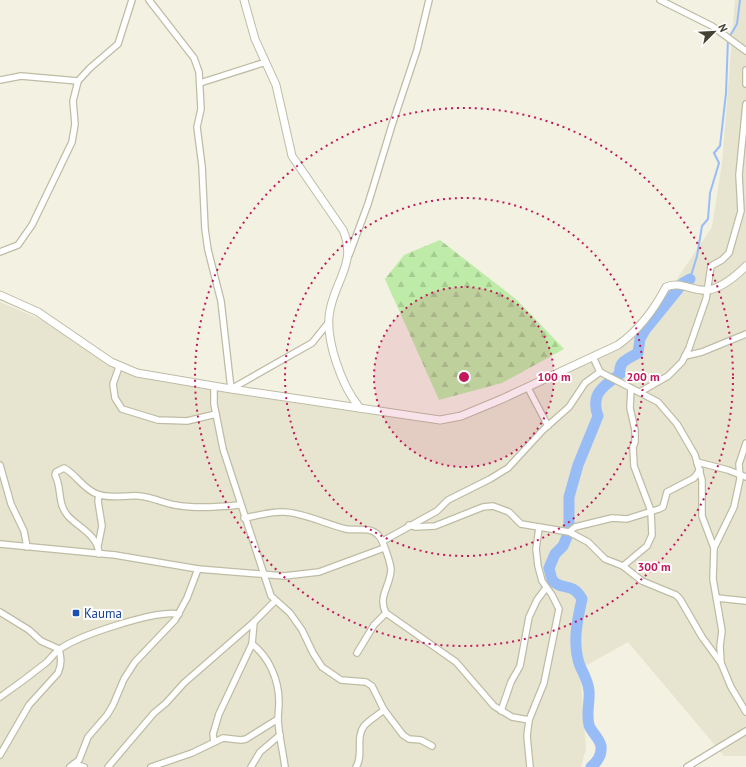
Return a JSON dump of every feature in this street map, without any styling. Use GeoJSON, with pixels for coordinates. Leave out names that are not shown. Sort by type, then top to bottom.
{"type":"FeatureCollection","features":[{"type":"Feature","properties":{"kind":"street"},"geometry":{"type":"LineString","coordinates":[[0,252],[18,245],[32,225],[72,142],[75,124],[73,101],[78,81],[90,68],[118,44],[132,0]]}},
{"type":"Feature","properties":{"kind":"street"},"geometry":{"type":"LineString","coordinates":[[150,0],[194,58],[199,72],[201,109],[197,127],[202,166],[208,250],[220,301],[231,389]]}},
{"type":"Feature","properties":{"kind":"street"},"geometry":{"type":"LineString","coordinates":[[244,0],[250,26],[276,85],[292,156],[343,230],[349,246],[349,255]]}},
{"type":"Feature","properties":{"kind":"street"},"geometry":{"type":"LineString","coordinates":[[360,408],[351,397],[345,385],[334,353],[329,322],[330,309],[370,199],[392,125],[417,50],[429,0]]}},
{"type":"Feature","properties":{"kind":"street"},"geometry":{"type":"LineString","coordinates":[[660,0],[712,26],[746,50]]}},
{"type":"Feature","properties":{"kind":"street"},"geometry":{"type":"LineString","coordinates":[[200,84],[206,80],[266,62]]}},
{"type":"Feature","properties":{"kind":"street"},"geometry":{"type":"LineString","coordinates":[[746,70],[746,84]]}},
{"type":"Feature","properties":{"kind":"street"},"geometry":{"type":"LineString","coordinates":[[0,80],[21,76],[78,81]]}},
{"type":"Feature","properties":{"kind":"street"},"geometry":{"type":"LineString","coordinates":[[640,392],[668,376],[677,368],[685,356],[708,291],[710,270],[712,266],[722,260],[729,252],[741,211],[739,175],[746,120],[746,104]]}},
{"type":"Feature","properties":{"kind":"street"},"geometry":{"type":"LineString","coordinates":[[0,295],[38,312],[119,367],[137,373],[428,420],[444,420],[474,411],[528,388],[618,346],[626,340],[653,311],[666,287],[676,285],[708,291],[724,284],[746,266]]}},
{"type":"Feature","properties":{"kind":"street"},"geometry":{"type":"LineString","coordinates":[[231,389],[301,350],[319,335],[329,322]]}},
{"type":"Feature","properties":{"kind":"street"},"geometry":{"type":"LineString","coordinates":[[685,356],[702,352],[746,334]]}},
{"type":"Feature","properties":{"kind":"street"},"geometry":{"type":"LineString","coordinates":[[593,357],[600,372],[658,402],[686,437],[697,462],[702,480],[702,516],[714,548],[713,579],[722,631],[720,646],[721,663]]}},
{"type":"Feature","properties":{"kind":"street"},"geometry":{"type":"LineString","coordinates":[[119,367],[113,384],[115,398],[122,410],[158,420],[187,421],[216,414]]}},
{"type":"Feature","properties":{"kind":"street"},"geometry":{"type":"LineString","coordinates":[[383,541],[434,512],[452,498],[490,480],[508,468],[548,426],[569,407],[585,383],[600,372]]}},
{"type":"Feature","properties":{"kind":"street"},"geometry":{"type":"LineString","coordinates":[[214,386],[216,414],[222,450],[264,575],[267,589],[275,601],[290,613],[302,630],[322,667],[341,680],[366,682],[372,686],[384,710],[403,735],[409,739],[421,740],[432,746]]}},
{"type":"Feature","properties":{"kind":"street"},"geometry":{"type":"LineString","coordinates":[[528,388],[548,426]]}},
{"type":"Feature","properties":{"kind":"street"},"geometry":{"type":"LineString","coordinates":[[623,566],[647,546],[652,535],[651,511],[634,466],[633,447],[635,442],[635,430],[630,408],[631,388]]}},
{"type":"Feature","properties":{"kind":"street"},"geometry":{"type":"LineString","coordinates":[[714,548],[734,507],[739,464],[746,443]]}},
{"type":"Feature","properties":{"kind":"street"},"geometry":{"type":"LineString","coordinates":[[697,462],[746,477]]}},
{"type":"Feature","properties":{"kind":"street"},"geometry":{"type":"LineString","coordinates":[[0,465],[10,504],[24,532],[27,547]]}},
{"type":"Feature","properties":{"kind":"street"},"geometry":{"type":"LineString","coordinates":[[98,546],[93,537],[67,515],[60,502],[56,472],[64,468],[83,485],[104,497],[121,495],[150,497],[176,505],[191,507],[240,505]]}},
{"type":"Feature","properties":{"kind":"street"},"geometry":{"type":"LineString","coordinates":[[569,532],[575,527],[612,518],[627,519],[663,507],[667,492],[694,478],[700,470]]}},
{"type":"Feature","properties":{"kind":"street"},"geometry":{"type":"LineString","coordinates":[[98,554],[102,526],[98,501],[100,495]]}},
{"type":"Feature","properties":{"kind":"street"},"geometry":{"type":"LineString","coordinates":[[409,525],[415,527],[435,526],[483,507],[493,506],[509,512],[521,524],[569,532],[588,542],[605,559],[623,566],[642,581],[670,592],[680,599],[702,637],[721,663],[731,687],[746,712]]}},
{"type":"Feature","properties":{"kind":"street"},"geometry":{"type":"LineString","coordinates":[[244,518],[272,513],[293,513],[347,529],[370,530],[378,534],[383,541],[391,568],[382,599],[382,606],[386,613],[456,662],[479,690],[501,711],[512,717],[528,720]]}},
{"type":"Feature","properties":{"kind":"street"},"geometry":{"type":"LineString","coordinates":[[530,767],[527,736],[528,720],[542,692],[559,609],[542,581],[537,557],[539,528]]}},
{"type":"Feature","properties":{"kind":"street"},"geometry":{"type":"LineString","coordinates":[[0,544],[98,554],[198,569],[284,576],[319,572],[384,548]]}},
{"type":"Feature","properties":{"kind":"street"},"geometry":{"type":"LineString","coordinates":[[72,766],[78,760],[88,737],[113,706],[124,680],[135,662],[169,627],[179,614],[198,569]]}},
{"type":"Feature","properties":{"kind":"street"},"geometry":{"type":"LineString","coordinates":[[501,711],[511,682],[520,666],[529,617],[537,600],[546,588]]}},
{"type":"Feature","properties":{"kind":"street"},"geometry":{"type":"LineString","coordinates":[[717,598],[746,601]]}},
{"type":"Feature","properties":{"kind":"street"},"geometry":{"type":"LineString","coordinates":[[108,767],[154,713],[166,703],[184,683],[254,622],[275,601]]}},
{"type":"Feature","properties":{"kind":"street"},"geometry":{"type":"LineString","coordinates":[[0,612],[29,630],[41,641],[59,649]]}},
{"type":"Feature","properties":{"kind":"street"},"geometry":{"type":"LineString","coordinates":[[0,697],[48,661],[59,649],[73,642],[142,618],[164,613],[179,614]]}},
{"type":"Feature","properties":{"kind":"street"},"geometry":{"type":"LineString","coordinates":[[357,653],[374,625],[386,613]]}},
{"type":"Feature","properties":{"kind":"street"},"geometry":{"type":"LineString","coordinates":[[214,742],[218,714],[252,644],[254,622]]}},
{"type":"Feature","properties":{"kind":"street"},"geometry":{"type":"LineString","coordinates":[[252,644],[260,650],[267,659],[275,677],[279,700],[278,719],[285,767]]}},
{"type":"Feature","properties":{"kind":"street"},"geometry":{"type":"LineString","coordinates":[[0,756],[29,705],[58,673],[61,667],[59,649]]}},
{"type":"Feature","properties":{"kind":"street"},"geometry":{"type":"LineString","coordinates":[[356,767],[359,761],[360,738],[363,729],[384,710]]}},
{"type":"Feature","properties":{"kind":"street"},"geometry":{"type":"LineString","coordinates":[[151,767],[192,753],[223,738],[241,740],[246,739],[278,719]]}},
{"type":"Feature","properties":{"kind":"street"},"geometry":{"type":"LineString","coordinates":[[687,767],[746,730]]}},
{"type":"Feature","properties":{"kind":"street"},"geometry":{"type":"LineString","coordinates":[[251,767],[260,752],[280,734]]}},
{"type":"Feature","properties":{"kind":"street"},"geometry":{"type":"LineString","coordinates":[[72,766],[84,767]]}},
{"type":"Feature","properties":{"kind":"shaded area","name":"Kauma"},"geometry":{"type":"Polygon","coordinates":[[[735,0],[746,0],[746,756],[724,756],[628,642],[580,669],[586,749],[581,767],[0,767],[0,302],[49,323],[65,335],[135,370],[246,395],[265,396],[438,423],[644,328],[712,227],[722,163],[735,0]]]}},
{"type":"Feature","properties":{"kind":"green space"},"geometry":{"type":"Polygon","coordinates":[[[440,240],[517,300],[564,349],[502,383],[439,400],[385,279],[404,255],[440,240]]]}},
{"type":"Feature","properties":{"kind":"waterway"},"geometry":{"type":"LineString","coordinates":[[690,279],[697,256],[702,226],[708,219],[710,193],[719,163],[714,153],[720,146],[726,93],[728,39],[737,24],[740,0]]}},
{"type":"Feature","properties":{"kind":"waterway"},"geometry":{"type":"LineString","coordinates":[[591,767],[599,758],[601,746],[599,740],[589,725],[588,687],[586,678],[580,666],[576,649],[576,632],[582,599],[575,590],[556,584],[551,577],[549,568],[555,554],[563,546],[569,532],[569,497],[578,465],[598,416],[596,408],[597,396],[603,387],[620,374],[622,363],[638,353],[640,339],[645,330],[683,283],[690,279]]}},
{"type":"Feature","properties":{"kind":"place","name":"Kauma"},"geometry":{"type":"Point","coordinates":[76,613]}}]}
